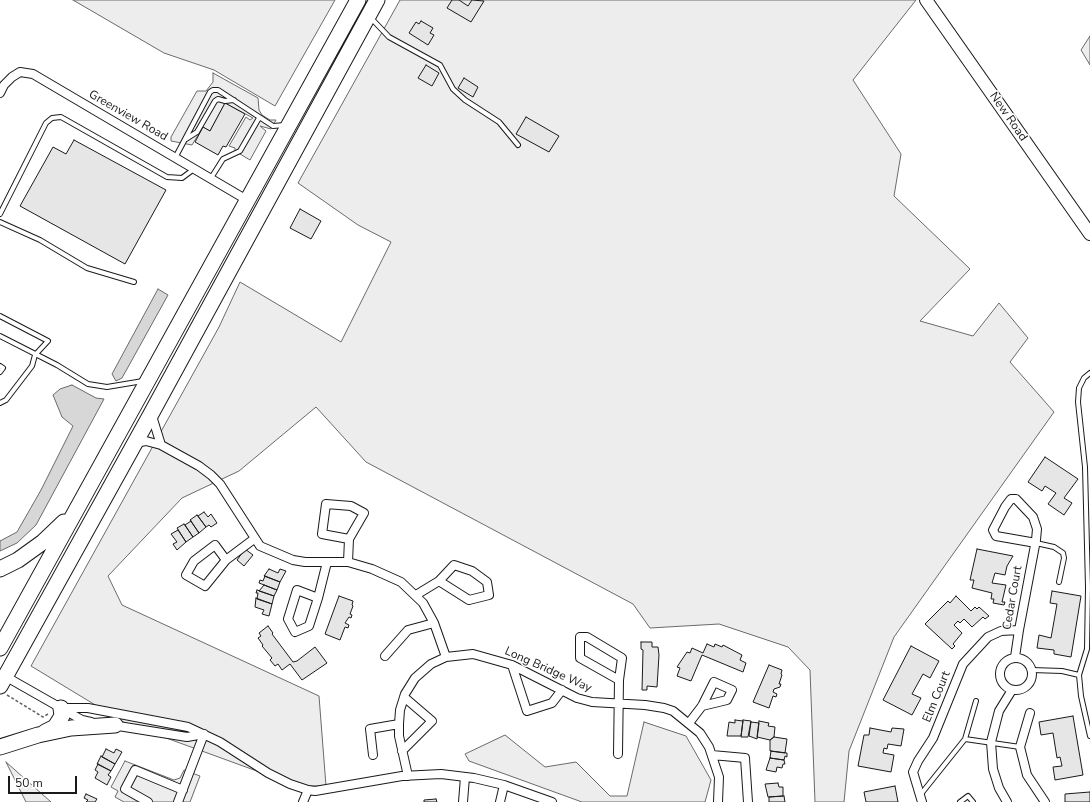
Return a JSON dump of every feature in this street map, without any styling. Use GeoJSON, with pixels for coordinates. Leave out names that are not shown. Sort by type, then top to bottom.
{"type":"FeatureCollection","features":[{"type":"Feature","properties":{"kind":"highway"},"geometry":{"type":"LineString","coordinates":[[0,648],[358,0]]}},
{"type":"Feature","properties":{"kind":"highway"},"geometry":{"type":"LineString","coordinates":[[3,682],[152,414],[377,0]]}},
{"type":"Feature","properties":{"kind":"highway"},"geometry":{"type":"LineString","coordinates":[[0,569],[18,560],[43,542],[75,512]]}},
{"type":"Feature","properties":{"kind":"highway"},"geometry":{"type":"LineString","coordinates":[[0,747],[55,727],[62,716],[56,710]]}},
{"type":"Feature","properties":{"kind":"highway"},"geometry":{"type":"LineString","coordinates":[[38,734],[71,728],[115,725]]}},
{"type":"Feature","properties":{"kind":"street","name":"New Road"},"geometry":{"type":"LineString","coordinates":[[926,0],[1090,234]]}},
{"type":"Feature","properties":{"kind":"street","name":"Greenview Road"},"geometry":{"type":"LineString","coordinates":[[0,93],[4,84],[20,72],[33,74],[247,200]]}},
{"type":"Feature","properties":{"kind":"street"},"geometry":{"type":"LineString","coordinates":[[152,414],[161,446]]}},
{"type":"Feature","properties":{"kind":"street"},"geometry":{"type":"LineString","coordinates":[[135,443],[146,441],[161,446],[199,466],[220,484],[254,539],[260,546],[293,560],[305,562],[348,562],[387,574],[401,582],[423,602],[434,622],[446,657]]}},
{"type":"Feature","properties":{"kind":"street","name":"Cedar Court"},"geometry":{"type":"LineString","coordinates":[[1016,657],[1019,630],[1036,543],[1037,529],[1033,517],[1016,499],[1012,500],[1005,507],[993,530],[996,536],[1036,543]]}},
{"type":"Feature","properties":{"kind":"street"},"geometry":{"type":"LineString","coordinates":[[348,562],[349,539],[364,513],[351,506],[326,504],[322,534],[349,539]]}},
{"type":"Feature","properties":{"kind":"street"},"geometry":{"type":"LineString","coordinates":[[226,560],[215,545],[194,561],[186,575],[205,586],[226,560],[254,539]]}},
{"type":"Feature","properties":{"kind":"street"},"geometry":{"type":"LineString","coordinates":[[318,598],[298,590],[288,619],[295,632],[308,626],[318,598],[327,562]]}},
{"type":"Feature","properties":{"kind":"street"},"geometry":{"type":"LineString","coordinates":[[416,595],[439,581],[454,565],[472,571],[487,582],[489,595],[470,600],[439,581]]}},
{"type":"Feature","properties":{"kind":"street"},"geometry":{"type":"LineString","coordinates":[[385,656],[408,630],[434,622]]}},
{"type":"Feature","properties":{"kind":"street","name":"Elm Court"},"geometry":{"type":"LineString","coordinates":[[921,798],[914,772],[918,761],[934,738],[963,664],[988,637],[1001,631],[1019,630]]}},
{"type":"Feature","properties":{"kind":"street"},"geometry":{"type":"LineString","coordinates":[[618,754],[619,680],[622,658],[587,637],[580,637],[580,658],[619,680]]}},
{"type":"Feature","properties":{"kind":"street","name":"Long Bridge Way"},"geometry":{"type":"LineString","coordinates":[[408,776],[402,751],[399,724],[400,710],[404,697],[411,684],[420,673],[431,664],[446,657],[472,654],[512,665],[577,698],[592,702],[664,708],[674,711],[700,733],[712,755],[719,777],[718,802]]}},
{"type":"Feature","properties":{"kind":"street"},"geometry":{"type":"LineString","coordinates":[[1016,657],[1024,659],[1032,670],[1032,677],[1028,686],[1022,689],[1012,690],[1002,683],[1000,671],[1005,662],[1016,657]]}},
{"type":"Feature","properties":{"kind":"street"},"geometry":{"type":"LineString","coordinates":[[512,665],[526,711],[552,703],[562,690]]}},
{"type":"Feature","properties":{"kind":"street"},"geometry":{"type":"LineString","coordinates":[[3,682],[56,710],[82,720],[187,736],[204,734]]}},
{"type":"Feature","properties":{"kind":"street"},"geometry":{"type":"LineString","coordinates":[[1007,802],[999,788],[993,769],[991,742],[999,711],[1012,690]]}},
{"type":"Feature","properties":{"kind":"street"},"geometry":{"type":"LineString","coordinates":[[402,751],[432,721],[404,697]]}},
{"type":"Feature","properties":{"kind":"street"},"geometry":{"type":"LineString","coordinates":[[689,723],[702,706]]}},
{"type":"Feature","properties":{"kind":"street"},"geometry":{"type":"LineString","coordinates":[[56,710],[88,708],[188,727],[204,734],[241,755],[268,773],[290,784],[308,790],[315,791],[408,776],[441,774],[504,785],[552,802]]}},
{"type":"Feature","properties":{"kind":"street"},"geometry":{"type":"LineString","coordinates":[[1030,713],[1020,747],[1027,775],[1045,802]]}},
{"type":"Feature","properties":{"kind":"street"},"geometry":{"type":"LineString","coordinates":[[373,755],[370,728],[399,724]]}},
{"type":"Feature","properties":{"kind":"street"},"geometry":{"type":"LineString","coordinates":[[178,802],[204,734]]}},
{"type":"Feature","properties":{"kind":"street"},"geometry":{"type":"LineString","coordinates":[[712,755],[745,758],[748,802]]}},
{"type":"Feature","properties":{"kind":"street"},"geometry":{"type":"LineString","coordinates":[[148,802],[125,789],[135,770],[183,790]]}},
{"type":"Feature","properties":{"kind":"street"},"geometry":{"type":"LineString","coordinates":[[463,802],[465,777]]}},
{"type":"Feature","properties":{"kind":"street"},"geometry":{"type":"LineString","coordinates":[[500,802],[504,785]]}},
{"type":"Feature","properties":{"kind":"street"},"geometry":{"type":"LineString","coordinates":[[303,802],[308,790]]}},
{"type":"Feature","properties":{"kind":"lane"},"geometry":{"type":"LineString","coordinates":[[369,16],[389,36],[440,65],[453,89],[465,100],[499,122],[518,145]]}},
{"type":"Feature","properties":{"kind":"lane"},"geometry":{"type":"LineString","coordinates":[[175,158],[212,90],[218,90],[253,112],[259,118],[274,126],[289,124]]}},
{"type":"Feature","properties":{"kind":"lane"},"geometry":{"type":"LineString","coordinates":[[184,140],[197,132],[215,101],[218,99],[225,101],[234,100]]}},
{"type":"Feature","properties":{"kind":"lane"},"geometry":{"type":"LineString","coordinates":[[0,214],[46,123],[52,118],[61,117],[168,177],[182,178],[194,169]]}},
{"type":"Feature","properties":{"kind":"lane"},"geometry":{"type":"LineString","coordinates":[[211,179],[221,162],[240,151],[259,118]]}},
{"type":"Feature","properties":{"kind":"lane"},"geometry":{"type":"LineString","coordinates":[[0,222],[65,253],[87,268],[134,282]]}},
{"type":"Feature","properties":{"kind":"lane"},"geometry":{"type":"LineString","coordinates":[[0,316],[48,340],[35,355],[32,366],[6,400],[0,403]]}},
{"type":"Feature","properties":{"kind":"lane"},"geometry":{"type":"LineString","coordinates":[[0,336],[57,366],[81,381],[96,386],[118,386],[148,380]]}},
{"type":"Feature","properties":{"kind":"lane"},"geometry":{"type":"LineString","coordinates":[[0,366],[3,368],[0,372]]}},
{"type":"Feature","properties":{"kind":"lane"},"geometry":{"type":"LineString","coordinates":[[1090,373],[1084,378],[1079,388],[1078,402],[1085,467],[1088,588],[1087,649],[1079,675],[1080,696],[1090,736]]}},
{"type":"Feature","properties":{"kind":"lane"},"geometry":{"type":"LineString","coordinates":[[1036,543],[1054,547],[1063,553],[1064,558],[1060,582]]}},
{"type":"Feature","properties":{"kind":"lane"},"geometry":{"type":"LineString","coordinates":[[1032,670],[1062,671],[1079,675]]}},
{"type":"Feature","properties":{"kind":"lane"},"geometry":{"type":"LineString","coordinates":[[921,798],[965,739],[976,701]]}},
{"type":"Feature","properties":{"kind":"lane"},"geometry":{"type":"LineString","coordinates":[[965,739],[1020,747]]}},
{"type":"Feature","properties":{"kind":"lane"},"geometry":{"type":"LineString","coordinates":[[960,802],[968,796],[973,802]]}},
{"type":"Feature","properties":{"kind":"path"},"geometry":{"type":"LineString","coordinates":[[3,682],[43,717],[56,710]]}},
{"type":"Feature","properties":{"kind":"shaded area"},"geometry":{"type":"Polygon","coordinates":[[[73,0],[335,0],[275,106],[214,70],[164,53],[73,0]]]}},
{"type":"Feature","properties":{"kind":"shaded area"},"geometry":{"type":"Polygon","coordinates":[[[400,0],[916,0],[853,80],[901,154],[894,196],[970,269],[920,321],[973,336],[999,303],[1028,338],[1010,362],[1054,412],[894,637],[849,751],[844,802],[815,802],[810,670],[788,647],[719,624],[650,628],[633,604],[366,462],[316,407],[239,471],[182,498],[108,576],[122,605],[319,696],[326,786],[298,786],[125,723],[31,666],[219,327],[240,282],[341,342],[391,242],[358,225],[298,183],[400,0]]]}},
{"type":"Feature","properties":{"kind":"shaded area"},"geometry":{"type":"Polygon","coordinates":[[[1090,36],[1090,65],[1081,50],[1090,36]]]}},
{"type":"Feature","properties":{"kind":"shaded area"},"geometry":{"type":"Polygon","coordinates":[[[213,73],[258,98],[259,110],[262,115],[270,120],[276,120],[271,129],[260,126],[266,131],[250,160],[235,151],[235,148],[229,146],[246,117],[250,120],[253,118],[225,103],[210,131],[203,127],[192,145],[171,141],[171,137],[197,91],[206,91],[213,82],[213,73]]]}},
{"type":"Feature","properties":{"kind":"shaded area"},"geometry":{"type":"Polygon","coordinates":[[[158,289],[168,295],[122,378],[116,381],[112,374],[158,289]]]}},
{"type":"Feature","properties":{"kind":"shaded area"},"geometry":{"type":"Polygon","coordinates":[[[72,385],[96,398],[104,399],[36,525],[17,543],[0,551],[0,541],[17,532],[41,490],[73,426],[62,417],[53,395],[60,389],[72,385]]]}},
{"type":"Feature","properties":{"kind":"shaded area"},"geometry":{"type":"Polygon","coordinates":[[[644,722],[686,736],[711,780],[705,802],[582,802],[469,761],[465,754],[505,735],[545,767],[576,762],[610,796],[627,796],[644,722]]]}},
{"type":"Feature","properties":{"kind":"shaded area"},"geometry":{"type":"Polygon","coordinates":[[[125,761],[174,780],[180,778],[184,770],[200,776],[190,802],[124,802],[115,797],[118,791],[111,787],[125,761]]]}},
{"type":"Feature","properties":{"kind":"shaded area"},"geometry":{"type":"Polygon","coordinates":[[[6,762],[51,802],[26,802],[6,762]]]}},
{"type":"Feature","properties":{"kind":"building"},"geometry":{"type":"Polygon","coordinates":[[[452,0],[459,0],[468,6],[472,0],[484,1],[471,22],[447,8],[452,0]]]}},
{"type":"Feature","properties":{"kind":"building"},"geometry":{"type":"Polygon","coordinates":[[[421,21],[433,28],[430,33],[434,35],[428,45],[409,33],[416,22],[419,24],[421,21]]]}},
{"type":"Feature","properties":{"kind":"building"},"geometry":{"type":"Polygon","coordinates":[[[426,65],[439,73],[432,86],[418,78],[426,65]]]}},
{"type":"Feature","properties":{"kind":"building"},"geometry":{"type":"Polygon","coordinates":[[[464,78],[478,87],[473,97],[458,88],[464,78]]]}},
{"type":"Feature","properties":{"kind":"building"},"geometry":{"type":"Polygon","coordinates":[[[225,103],[245,114],[226,147],[223,146],[218,155],[195,142],[203,127],[210,131],[225,103]]]}},
{"type":"Feature","properties":{"kind":"building"},"geometry":{"type":"Polygon","coordinates":[[[526,117],[559,136],[549,152],[516,134],[526,117]]]}},
{"type":"Feature","properties":{"kind":"building"},"geometry":{"type":"Polygon","coordinates":[[[74,140],[166,190],[125,264],[20,206],[53,147],[66,154],[74,140]]]}},
{"type":"Feature","properties":{"kind":"building"},"geometry":{"type":"Polygon","coordinates":[[[300,209],[321,221],[311,239],[290,228],[300,209]]]}},
{"type":"Feature","properties":{"kind":"building"},"geometry":{"type":"Polygon","coordinates":[[[1045,457],[1078,479],[1064,498],[1072,503],[1064,515],[1048,504],[1056,493],[1045,486],[1042,491],[1028,482],[1045,457]]]}},
{"type":"Feature","properties":{"kind":"building"},"geometry":{"type":"Polygon","coordinates":[[[204,512],[208,517],[211,514],[217,523],[211,527],[209,525],[206,527],[198,516],[204,512]]]}},
{"type":"Feature","properties":{"kind":"building"},"geometry":{"type":"Polygon","coordinates":[[[197,515],[206,527],[199,533],[190,520],[197,515]]]}},
{"type":"Feature","properties":{"kind":"building"},"geometry":{"type":"Polygon","coordinates":[[[191,521],[199,533],[193,537],[185,525],[191,521]]]}},
{"type":"Feature","properties":{"kind":"building"},"geometry":{"type":"Polygon","coordinates":[[[184,524],[193,537],[186,542],[177,528],[184,524]]]}},
{"type":"Feature","properties":{"kind":"building"},"geometry":{"type":"Polygon","coordinates":[[[178,530],[186,542],[177,550],[173,544],[177,542],[171,534],[178,530]]]}},
{"type":"Feature","properties":{"kind":"building"},"geometry":{"type":"Polygon","coordinates":[[[245,549],[253,555],[244,566],[237,560],[245,549]]]}},
{"type":"Feature","properties":{"kind":"building"},"geometry":{"type":"Polygon","coordinates":[[[977,549],[1013,556],[1007,566],[1005,575],[995,573],[992,583],[1006,585],[1002,602],[1005,602],[1004,605],[993,603],[994,599],[991,599],[992,593],[972,588],[974,580],[970,580],[977,549]]]}},
{"type":"Feature","properties":{"kind":"building"},"geometry":{"type":"Polygon","coordinates":[[[269,569],[278,573],[280,569],[286,571],[280,582],[264,576],[269,569]]]}},
{"type":"Feature","properties":{"kind":"building"},"geometry":{"type":"Polygon","coordinates":[[[265,576],[280,582],[277,590],[259,583],[260,580],[263,581],[265,576]]]}},
{"type":"Feature","properties":{"kind":"building"},"geometry":{"type":"Polygon","coordinates":[[[264,585],[277,590],[274,596],[259,591],[264,585]]]}},
{"type":"Feature","properties":{"kind":"building"},"geometry":{"type":"Polygon","coordinates":[[[257,590],[274,596],[272,604],[257,599],[257,590]]]}},
{"type":"Feature","properties":{"kind":"building"},"geometry":{"type":"Polygon","coordinates":[[[1052,591],[1081,596],[1071,657],[1054,654],[1054,650],[1037,648],[1039,635],[1051,638],[1057,604],[1050,603],[1052,591]]]}},
{"type":"Feature","properties":{"kind":"building"},"geometry":{"type":"Polygon","coordinates":[[[339,596],[353,601],[350,614],[352,615],[351,618],[349,617],[345,623],[349,625],[348,628],[345,627],[340,640],[325,634],[339,596]]]}},
{"type":"Feature","properties":{"kind":"building"},"geometry":{"type":"Polygon","coordinates":[[[956,596],[971,611],[975,607],[977,609],[979,607],[989,616],[985,619],[983,617],[972,627],[964,619],[960,623],[958,621],[954,625],[962,633],[953,644],[955,646],[952,649],[925,624],[948,601],[950,603],[956,596]]]}},
{"type":"Feature","properties":{"kind":"building"},"geometry":{"type":"Polygon","coordinates":[[[256,598],[272,604],[269,616],[262,614],[264,610],[255,607],[256,598]]]}},
{"type":"Feature","properties":{"kind":"building"},"geometry":{"type":"Polygon","coordinates":[[[268,626],[273,633],[272,634],[293,662],[297,661],[315,647],[327,663],[302,680],[290,664],[282,670],[278,664],[275,666],[270,660],[272,658],[262,646],[263,645],[258,638],[261,636],[259,633],[268,626]]]}},
{"type":"Feature","properties":{"kind":"building"},"geometry":{"type":"Polygon","coordinates":[[[641,642],[652,642],[652,647],[658,647],[659,655],[657,687],[647,686],[647,690],[642,690],[643,650],[641,649],[641,642]]]}},
{"type":"Feature","properties":{"kind":"building"},"geometry":{"type":"Polygon","coordinates":[[[707,644],[714,647],[715,644],[722,647],[723,645],[742,655],[740,660],[746,663],[743,672],[702,655],[691,681],[677,676],[680,668],[677,667],[687,652],[690,653],[692,648],[703,653],[707,644]]]}},
{"type":"Feature","properties":{"kind":"building"},"geometry":{"type":"Polygon","coordinates":[[[911,646],[939,661],[930,678],[923,674],[912,694],[921,698],[912,715],[883,700],[911,646]]]}},
{"type":"Feature","properties":{"kind":"building"},"geometry":{"type":"Polygon","coordinates":[[[769,665],[782,670],[782,675],[779,684],[781,684],[780,687],[774,689],[773,692],[777,694],[776,697],[773,696],[769,708],[753,702],[769,665]]]}},
{"type":"Feature","properties":{"kind":"building"},"geometry":{"type":"Polygon","coordinates":[[[1073,716],[1083,775],[1055,780],[1053,767],[1062,766],[1060,757],[1057,758],[1053,733],[1041,735],[1039,722],[1073,716]]]}},
{"type":"Feature","properties":{"kind":"building"},"geometry":{"type":"Polygon","coordinates":[[[735,720],[743,721],[741,736],[727,736],[729,722],[735,723],[735,720]]]}},
{"type":"Feature","properties":{"kind":"building"},"geometry":{"type":"Polygon","coordinates":[[[743,720],[751,721],[748,737],[741,737],[743,720]]]}},
{"type":"Feature","properties":{"kind":"building"},"geometry":{"type":"Polygon","coordinates":[[[759,721],[769,723],[768,726],[775,727],[774,737],[770,740],[757,737],[759,721]]]}},
{"type":"Feature","properties":{"kind":"building"},"geometry":{"type":"Polygon","coordinates":[[[751,722],[759,723],[757,739],[749,736],[751,722]]]}},
{"type":"Feature","properties":{"kind":"building"},"geometry":{"type":"Polygon","coordinates":[[[870,728],[891,732],[892,728],[904,729],[901,746],[888,744],[887,749],[884,748],[883,753],[894,755],[891,772],[858,766],[864,735],[869,735],[870,728]]]}},
{"type":"Feature","properties":{"kind":"building"},"geometry":{"type":"Polygon","coordinates":[[[774,737],[787,739],[785,753],[770,751],[770,740],[774,737]]]}},
{"type":"Feature","properties":{"kind":"building"},"geometry":{"type":"Polygon","coordinates":[[[106,749],[114,753],[116,749],[122,752],[115,764],[102,757],[106,749]]]}},
{"type":"Feature","properties":{"kind":"building"},"geometry":{"type":"Polygon","coordinates":[[[771,751],[787,753],[787,757],[785,756],[784,760],[770,758],[771,751]]]}},
{"type":"Feature","properties":{"kind":"building"},"geometry":{"type":"Polygon","coordinates":[[[101,756],[115,764],[111,771],[97,764],[101,756]]]}},
{"type":"Feature","properties":{"kind":"building"},"geometry":{"type":"Polygon","coordinates":[[[770,758],[784,760],[785,764],[783,764],[782,768],[777,767],[776,772],[766,770],[770,758]]]}},
{"type":"Feature","properties":{"kind":"building"},"geometry":{"type":"Polygon","coordinates":[[[98,764],[111,771],[108,775],[111,777],[107,785],[95,778],[98,772],[95,770],[98,764]]]}},
{"type":"Feature","properties":{"kind":"building"},"geometry":{"type":"Polygon","coordinates":[[[778,783],[779,787],[783,787],[783,796],[768,797],[765,784],[778,783]]]}},
{"type":"Feature","properties":{"kind":"building"},"geometry":{"type":"Polygon","coordinates":[[[895,786],[898,802],[866,802],[864,792],[895,786]]]}},
{"type":"Feature","properties":{"kind":"building"},"geometry":{"type":"Polygon","coordinates":[[[1090,792],[1090,802],[1065,802],[1065,794],[1090,792]]]}},
{"type":"Feature","properties":{"kind":"building"},"geometry":{"type":"Polygon","coordinates":[[[86,794],[97,799],[95,802],[86,802],[88,800],[84,798],[86,794]]]}},
{"type":"Feature","properties":{"kind":"building"},"geometry":{"type":"Polygon","coordinates":[[[784,796],[785,802],[769,802],[769,797],[784,796]]]}},
{"type":"Feature","properties":{"kind":"building"},"geometry":{"type":"Polygon","coordinates":[[[436,799],[437,802],[424,802],[424,800],[436,799]]]}}]}
